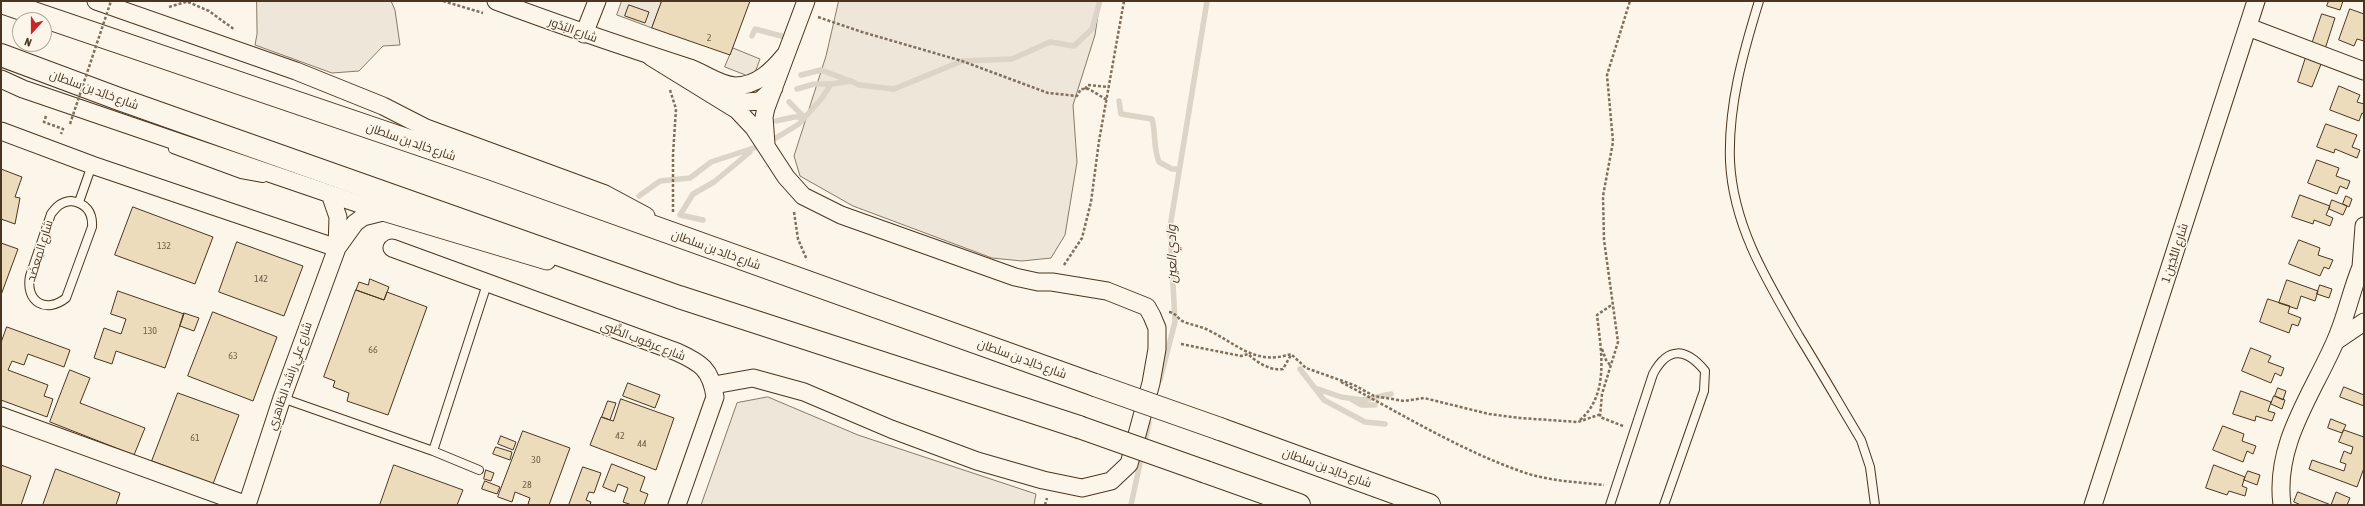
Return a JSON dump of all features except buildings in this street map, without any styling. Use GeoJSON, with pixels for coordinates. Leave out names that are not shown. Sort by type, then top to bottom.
{"type":"FeatureCollection","features":[{"type":"Feature","properties":{"kind":"main road","name":"شارع خالِد بن سلطان"},"geometry":{"type":"LineString","coordinates":[[1,2],[492,169],[1429,505]]}},
{"type":"Feature","properties":{"kind":"main road","name":"شارع خالِد بن سلطان"},"geometry":{"type":"LineString","coordinates":[[1,55],[119,100],[679,297],[1079,427],[1299,505]]}},
{"type":"Feature","properties":{"kind":"street"},"geometry":{"type":"LineString","coordinates":[[96,1],[289,69],[383,106],[426,128],[605,194],[701,245]]}},
{"type":"Feature","properties":{"kind":"street","name":"شارع البُدُور"},"geometry":{"type":"LineString","coordinates":[[496,1],[651,57]]}},
{"type":"Feature","properties":{"kind":"street"},"geometry":{"type":"LineString","coordinates":[[584,34],[597,1]]}},
{"type":"Feature","properties":{"kind":"street","name":"شارع اللُّجَين 1"},"geometry":{"type":"LineString","coordinates":[[2093,505],[2256,1]]}},
{"type":"Feature","properties":{"kind":"street"},"geometry":{"type":"LineString","coordinates":[[766,144],[764,117],[785,55],[804,6]]}},
{"type":"Feature","properties":{"kind":"street"},"geometry":{"type":"LineString","coordinates":[[2248,27],[2364,71]]}},
{"type":"Feature","properties":{"kind":"street"},"geometry":{"type":"LineString","coordinates":[[651,57],[690,69],[720,82],[735,86],[746,84],[766,76],[785,55]]}},
{"type":"Feature","properties":{"kind":"street"},"geometry":{"type":"LineString","coordinates":[[651,57],[737,110],[754,128],[766,144],[786,177],[803,196],[841,215],[1015,277],[1038,282],[1052,282],[1107,291],[1147,307],[1157,328],[1157,349],[1151,383],[1128,464],[1111,480],[1082,488],[1043,480],[977,461],[855,415],[804,392],[753,378],[714,385],[716,397],[677,505]]}},
{"type":"Feature","properties":{"kind":"street"},"geometry":{"type":"LineString","coordinates":[[1,79],[23,89],[383,212],[496,245],[616,284],[679,297]]}},
{"type":"Feature","properties":{"kind":"street"},"geometry":{"type":"LineString","coordinates":[[718,98],[731,103],[750,103],[760,101],[774,88]]}},
{"type":"Feature","properties":{"kind":"street"},"geometry":{"type":"LineString","coordinates":[[1,131],[92,165],[337,248]]}},
{"type":"Feature","properties":{"kind":"street"},"geometry":{"type":"LineString","coordinates":[[330,194],[338,217],[337,248]]}},
{"type":"Feature","properties":{"kind":"street"},"geometry":{"type":"LineString","coordinates":[[337,248],[355,223],[363,217],[383,212]]}},
{"type":"Feature","properties":{"kind":"street"},"geometry":{"type":"LineString","coordinates":[[2282,505],[2281,479],[2292,430],[2302,407],[2336,341],[2362,273],[2364,226]]}},
{"type":"Feature","properties":{"kind":"street","name":"شارع علي راشد الظاهري"},"geometry":{"type":"LineString","coordinates":[[251,504],[282,398],[337,248]]}},
{"type":"Feature","properties":{"kind":"street","name":"شارع عرقوب الظَّبِي"},"geometry":{"type":"LineString","coordinates":[[392,248],[487,284],[677,352],[697,361],[708,371],[714,385]]}},
{"type":"Feature","properties":{"kind":"street"},"geometry":{"type":"LineString","coordinates":[[2336,341],[2364,322]]}},
{"type":"Feature","properties":{"kind":"street"},"geometry":{"type":"LineString","coordinates":[[1,416],[251,504]]}},
{"type":"Feature","properties":{"kind":"lane"},"geometry":{"type":"LineString","coordinates":[[1759,1],[1742,55],[1732,113],[1730,161],[1738,213],[1752,251],[1768,283],[1861,440],[1870,467],[1875,505]]}},
{"type":"Feature","properties":{"kind":"lane"},"geometry":{"type":"LineString","coordinates":[[79,202],[92,165]]}},
{"type":"Feature","properties":{"kind":"lane","name":"شارع المِعضَد"},"geometry":{"type":"LineString","coordinates":[[63,202],[79,202],[90,212],[92,227],[71,289],[66,298],[58,304],[48,306],[38,303],[31,295],[28,286],[51,214],[56,207],[63,202]]}},
{"type":"Feature","properties":{"kind":"lane"},"geometry":{"type":"LineString","coordinates":[[433,451],[487,284]]}},
{"type":"Feature","properties":{"kind":"lane"},"geometry":{"type":"LineString","coordinates":[[1610,505],[1653,374],[1660,362],[1671,354],[1683,353],[1694,357],[1705,371],[1704,391],[1664,505]]}},
{"type":"Feature","properties":{"kind":"lane"},"geometry":{"type":"LineString","coordinates":[[282,398],[433,451],[479,470]]}},
{"type":"Feature","properties":{"kind":"path"},"geometry":{"type":"LineString","coordinates":[[64,122],[70,124],[111,1]]}},
{"type":"Feature","properties":{"kind":"path"},"geometry":{"type":"LineString","coordinates":[[1058,266],[1065,265],[1082,238],[1091,202],[1124,1]]}},
{"type":"Feature","properties":{"kind":"path"},"geometry":{"type":"LineString","coordinates":[[1630,1],[1607,75],[1613,142],[1603,196],[1604,240],[1614,303],[1618,342],[1602,394],[1600,417],[1635,430]]}},
{"type":"Feature","properties":{"kind":"path"},"geometry":{"type":"LineString","coordinates":[[165,8],[188,2],[209,11]]}},
{"type":"Feature","properties":{"kind":"path"},"geometry":{"type":"LineString","coordinates":[[804,6],[862,32],[962,61],[1048,93],[1077,96],[1081,90],[1085,89],[1088,85],[1109,87]]}},
{"type":"Feature","properties":{"kind":"path"},"geometry":{"type":"LineString","coordinates":[[669,87],[676,109],[673,154],[674,217]]}},
{"type":"Feature","properties":{"kind":"path"},"geometry":{"type":"LineString","coordinates":[[1085,89],[1089,89],[1107,100]]}},
{"type":"Feature","properties":{"kind":"path"},"geometry":{"type":"LineString","coordinates":[[52,118],[46,116],[44,122],[63,130],[60,136]]}},
{"type":"Feature","properties":{"kind":"path"},"geometry":{"type":"LineString","coordinates":[[792,205],[798,239],[810,266]]}},
{"type":"Feature","properties":{"kind":"path"},"geometry":{"type":"LineString","coordinates":[[1578,422],[1586,415],[1596,396],[1602,367],[1601,343],[1597,315],[1614,303]]}},
{"type":"Feature","properties":{"kind":"path"},"geometry":{"type":"LineString","coordinates":[[1147,307],[1174,313],[1183,321],[1209,330],[1248,354],[1261,364],[1275,370],[1283,369],[1291,354]]}},
{"type":"Feature","properties":{"kind":"path"},"geometry":{"type":"LineString","coordinates":[[1601,343],[1606,360],[1610,365]]}},
{"type":"Feature","properties":{"kind":"path"},"geometry":{"type":"LineString","coordinates":[[1181,344],[1241,356],[1248,354],[1268,358],[1280,358],[1291,354]]}},
{"type":"Feature","properties":{"kind":"path"},"geometry":{"type":"LineString","coordinates":[[1291,354],[1306,368],[1354,385],[1374,396],[1404,401],[1424,398],[1489,414],[1578,422],[1601,414]]}},
{"type":"Feature","properties":{"kind":"path"},"geometry":{"type":"LineString","coordinates":[[1336,379],[1472,451],[1521,472],[1546,478],[1616,486]]}},
{"type":"Feature","properties":{"kind":"path"},"geometry":{"type":"LineString","coordinates":[[1045,505],[1047,497]]}},
{"type":"Feature","properties":{"kind":"shaded area"},"geometry":{"type":"Polygon","coordinates":[[[257,1],[391,1],[395,10],[400,45],[383,46],[359,71],[332,73],[255,45],[257,34],[257,1]]]}},
{"type":"Feature","properties":{"kind":"shaded area"},"geometry":{"type":"Polygon","coordinates":[[[622,1],[662,1],[652,28],[617,15],[622,1]]]}},
{"type":"Feature","properties":{"kind":"shaded area"},"geometry":{"type":"Polygon","coordinates":[[[839,1],[1102,1],[1099,8],[1095,35],[1073,105],[1077,162],[1065,235],[1051,258],[1022,261],[992,258],[853,206],[800,176],[794,156],[826,56],[839,1]]]}},
{"type":"Feature","properties":{"kind":"shaded area"},"geometry":{"type":"Polygon","coordinates":[[[733,48],[760,59],[753,78],[725,67],[733,48]]]}},
{"type":"Feature","properties":{"kind":"shaded area"},"geometry":{"type":"Polygon","coordinates":[[[768,397],[858,435],[1036,494],[1034,505],[701,505],[737,403],[768,397]]]}},
{"type":"Feature","properties":{"kind":"waterway"},"geometry":{"type":"LineString","coordinates":[[639,196],[660,181],[690,178],[711,162],[766,144],[799,124],[822,98],[831,84],[851,81],[859,85],[894,89],[962,61],[1012,59],[1050,42],[1074,46],[1092,29],[1100,1]]}},
{"type":"Feature","properties":{"kind":"waterway","name":"وادي العين"},"geometry":{"type":"LineString","coordinates":[[1160,380],[1175,322],[1170,227],[1207,1]]}},
{"type":"Feature","properties":{"kind":"waterway"},"geometry":{"type":"LineString","coordinates":[[752,36],[755,29],[785,37],[788,31]]}},
{"type":"Feature","properties":{"kind":"waterway"},"geometry":{"type":"LineString","coordinates":[[801,75],[821,70],[850,81]]}},
{"type":"Feature","properties":{"kind":"waterway"},"geometry":{"type":"LineString","coordinates":[[797,89],[814,84],[831,84]]}},
{"type":"Feature","properties":{"kind":"waterway"},"geometry":{"type":"LineString","coordinates":[[1119,101],[1121,114],[1152,119],[1159,162],[1172,169],[1179,169]]}},
{"type":"Feature","properties":{"kind":"waterway"},"geometry":{"type":"LineString","coordinates":[[789,102],[804,117]]}},
{"type":"Feature","properties":{"kind":"waterway"},"geometry":{"type":"LineString","coordinates":[[776,121],[794,117],[804,117]]}},
{"type":"Feature","properties":{"kind":"waterway"},"geometry":{"type":"LineString","coordinates":[[703,220],[680,215],[693,194],[714,182],[750,152]]}},
{"type":"Feature","properties":{"kind":"waterway"},"geometry":{"type":"LineString","coordinates":[[1300,369],[1324,400],[1365,422],[1385,424]]}},
{"type":"Feature","properties":{"kind":"waterway"},"geometry":{"type":"LineString","coordinates":[[1318,389],[1341,397],[1363,400],[1391,394]]}},
{"type":"Feature","properties":{"kind":"waterway"},"geometry":{"type":"LineString","coordinates":[[1351,399],[1361,405],[1375,405]]}},
{"type":"Feature","properties":{"kind":"waterway","name":"وادي العين"},"geometry":{"type":"LineString","coordinates":[[1144,446],[1149,423]]}},
{"type":"Feature","properties":{"kind":"waterway","name":"وادي العين"},"geometry":{"type":"LineString","coordinates":[[1131,505],[1142,454]]}}]}
